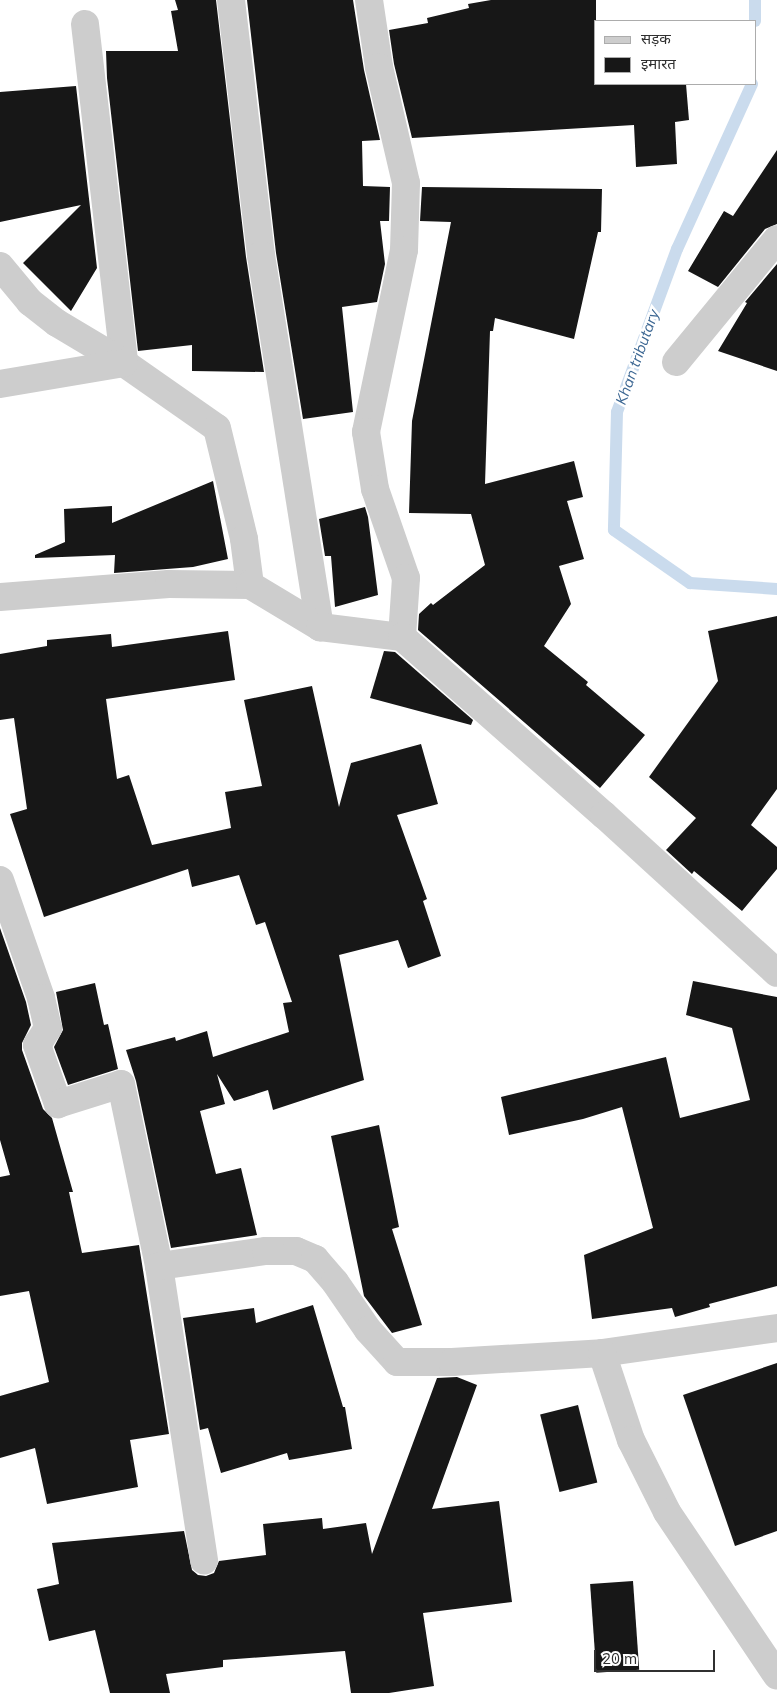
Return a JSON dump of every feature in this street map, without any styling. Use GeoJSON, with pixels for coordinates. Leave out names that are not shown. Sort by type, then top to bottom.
{"type":"FeatureCollection","features":[{"type":"Feature","properties":{"kind":"street"},"geometry":{"type":"LineString","coordinates":[[231,0],[261,255],[320,627]]}},
{"type":"Feature","properties":{"kind":"street"},"geometry":{"type":"LineString","coordinates":[[369,0],[379,67],[406,183],[404,250],[366,432],[375,489],[406,578],[402,637]]}},
{"type":"Feature","properties":{"kind":"street"},"geometry":{"type":"LineString","coordinates":[[85,24],[124,363]]}},
{"type":"Feature","properties":{"kind":"street"},"geometry":{"type":"LineString","coordinates":[[676,362],[777,239]]}},
{"type":"Feature","properties":{"kind":"street"},"geometry":{"type":"LineString","coordinates":[[0,266],[30,302],[57,323],[124,363],[217,428],[244,539],[250,585]]}},
{"type":"Feature","properties":{"kind":"street"},"geometry":{"type":"LineString","coordinates":[[0,384],[124,363]]}},
{"type":"Feature","properties":{"kind":"street"},"geometry":{"type":"LineString","coordinates":[[0,597],[169,584],[250,585],[320,627],[402,637],[604,815],[777,973]]}},
{"type":"Feature","properties":{"kind":"street"},"geometry":{"type":"LineString","coordinates":[[0,880],[41,998],[48,1028],[37,1044],[58,1104],[121,1084],[159,1266],[204,1561]]}},
{"type":"Feature","properties":{"kind":"street"},"geometry":{"type":"LineString","coordinates":[[159,1266],[266,1251],[296,1250],[315,1259],[335,1282],[368,1330],[397,1362],[452,1362],[602,1354],[777,1328]]}},
{"type":"Feature","properties":{"kind":"street"},"geometry":{"type":"LineString","coordinates":[[602,1354],[631,1440],[667,1512],[777,1676]]}},
{"type":"Feature","properties":{"kind":"building"},"geometry":{"type":"Polygon","coordinates":[[[175,0],[216,0],[246,257],[264,372],[192,371],[192,345],[138,351],[107,78],[106,51],[178,51],[171,11],[178,10],[175,0]]]}},
{"type":"Feature","properties":{"kind":"building"},"geometry":{"type":"Polygon","coordinates":[[[247,0],[353,0],[364,70],[380,140],[362,141],[363,186],[390,187],[389,221],[380,221],[385,264],[377,302],[342,307],[353,412],[303,419],[276,253],[247,0]]]}},
{"type":"Feature","properties":{"kind":"building"},"geometry":{"type":"Polygon","coordinates":[[[491,0],[596,0],[596,20],[594,20],[594,85],[686,85],[689,120],[675,122],[677,164],[636,167],[634,125],[412,138],[394,64],[389,30],[428,23],[427,18],[469,8],[468,4],[491,0]]]}},
{"type":"Feature","properties":{"kind":"building"},"geometry":{"type":"Polygon","coordinates":[[[76,86],[97,268],[71,311],[23,263],[81,205],[0,222],[0,92],[76,86]]]}},
{"type":"Feature","properties":{"kind":"building"},"geometry":{"type":"Polygon","coordinates":[[[777,150],[777,224],[765,229],[718,287],[688,271],[724,211],[733,216],[777,150]]]}},
{"type":"Feature","properties":{"kind":"building"},"geometry":{"type":"Polygon","coordinates":[[[422,187],[602,189],[601,232],[598,232],[574,339],[495,318],[493,331],[490,331],[485,484],[574,461],[583,497],[567,501],[584,559],[559,566],[571,604],[544,646],[588,682],[586,685],[645,735],[600,788],[418,630],[419,614],[431,603],[433,605],[485,565],[471,514],[409,513],[412,421],[451,222],[420,221],[422,187]]]}},
{"type":"Feature","properties":{"kind":"building"},"geometry":{"type":"Polygon","coordinates":[[[777,264],[777,371],[718,351],[747,303],[745,302],[777,264]]]}},
{"type":"Feature","properties":{"kind":"building"},"geometry":{"type":"Polygon","coordinates":[[[213,481],[228,559],[193,567],[114,573],[115,555],[35,558],[35,555],[65,542],[64,509],[112,506],[112,523],[213,481]]]}},
{"type":"Feature","properties":{"kind":"building"},"geometry":{"type":"Polygon","coordinates":[[[365,507],[368,517],[378,595],[335,607],[331,556],[325,556],[319,519],[365,507]]]}},
{"type":"Feature","properties":{"kind":"building"},"geometry":{"type":"Polygon","coordinates":[[[777,616],[777,789],[751,825],[777,847],[777,869],[742,911],[694,871],[692,874],[666,850],[696,818],[649,777],[718,681],[708,631],[777,616]]]}},
{"type":"Feature","properties":{"kind":"building"},"geometry":{"type":"Polygon","coordinates":[[[228,631],[235,680],[106,699],[117,779],[129,775],[152,845],[231,828],[225,792],[262,786],[244,700],[312,686],[339,807],[351,763],[421,744],[438,804],[397,815],[427,899],[423,901],[441,956],[408,968],[398,940],[339,955],[364,1080],[273,1110],[268,1090],[234,1101],[217,1074],[225,1104],[200,1111],[216,1174],[241,1168],[257,1235],[171,1248],[136,1081],[126,1050],[175,1037],[176,1041],[207,1031],[213,1057],[289,1032],[283,1003],[292,1002],[265,922],[256,925],[239,875],[192,887],[188,869],[44,917],[10,814],[27,809],[14,718],[0,720],[0,654],[47,646],[47,640],[111,634],[112,647],[228,631]]]}},
{"type":"Feature","properties":{"kind":"building"},"geometry":{"type":"Polygon","coordinates":[[[384,651],[395,652],[473,720],[471,725],[370,698],[384,651]]]}},
{"type":"Feature","properties":{"kind":"building"},"geometry":{"type":"Polygon","coordinates":[[[0,928],[26,1002],[31,1025],[22,1043],[22,1050],[43,1109],[52,1118],[73,1192],[69,1192],[82,1253],[139,1245],[169,1434],[130,1440],[138,1487],[47,1504],[35,1448],[0,1458],[0,1396],[49,1382],[29,1291],[0,1296],[0,1177],[10,1175],[0,1140],[0,928]]]}},
{"type":"Feature","properties":{"kind":"building"},"geometry":{"type":"Polygon","coordinates":[[[693,981],[777,997],[777,1286],[709,1304],[710,1307],[675,1317],[672,1308],[592,1319],[584,1255],[653,1228],[622,1107],[583,1119],[509,1135],[501,1097],[666,1057],[680,1118],[750,1100],[732,1028],[686,1015],[693,981]]]}},
{"type":"Feature","properties":{"kind":"building"},"geometry":{"type":"Polygon","coordinates":[[[95,983],[104,1025],[108,1024],[118,1069],[68,1085],[54,1047],[63,1030],[56,992],[95,983]]]}},
{"type":"Feature","properties":{"kind":"building"},"geometry":{"type":"Polygon","coordinates":[[[379,1125],[399,1227],[392,1229],[422,1325],[392,1333],[364,1296],[331,1136],[379,1125]]]}},
{"type":"Feature","properties":{"kind":"building"},"geometry":{"type":"Polygon","coordinates":[[[313,1305],[343,1407],[345,1407],[352,1449],[289,1460],[287,1453],[221,1473],[208,1428],[200,1430],[183,1318],[254,1308],[256,1323],[313,1305]]]}},
{"type":"Feature","properties":{"kind":"building"},"geometry":{"type":"Polygon","coordinates":[[[777,1363],[777,1531],[735,1546],[683,1395],[777,1363]]]}},
{"type":"Feature","properties":{"kind":"building"},"geometry":{"type":"Polygon","coordinates":[[[457,1377],[477,1385],[432,1509],[499,1501],[512,1602],[423,1613],[434,1686],[389,1693],[351,1693],[345,1651],[223,1660],[223,1667],[166,1674],[170,1693],[110,1693],[95,1630],[49,1641],[37,1589],[59,1584],[52,1543],[184,1531],[192,1570],[198,1575],[206,1576],[214,1573],[219,1561],[266,1555],[263,1524],[322,1518],[323,1529],[366,1523],[372,1554],[437,1378],[457,1377]]]}},
{"type":"Feature","properties":{"kind":"building"},"geometry":{"type":"Polygon","coordinates":[[[578,1405],[597,1483],[560,1492],[540,1414],[578,1405]]]}},
{"type":"Feature","properties":{"kind":"building"},"geometry":{"type":"Polygon","coordinates":[[[633,1581],[639,1670],[596,1673],[590,1584],[633,1581]]]}},
{"type":"Feature","properties":{"kind":"waterway","name":"Khan tributary"},"geometry":{"type":"LineString","coordinates":[[755,0],[755,20]]}},
{"type":"Feature","properties":{"kind":"waterway","name":"Khan tributary"},"geometry":{"type":"LineString","coordinates":[[752,85],[677,249],[617,412],[614,530],[690,583],[777,589]]}}]}
